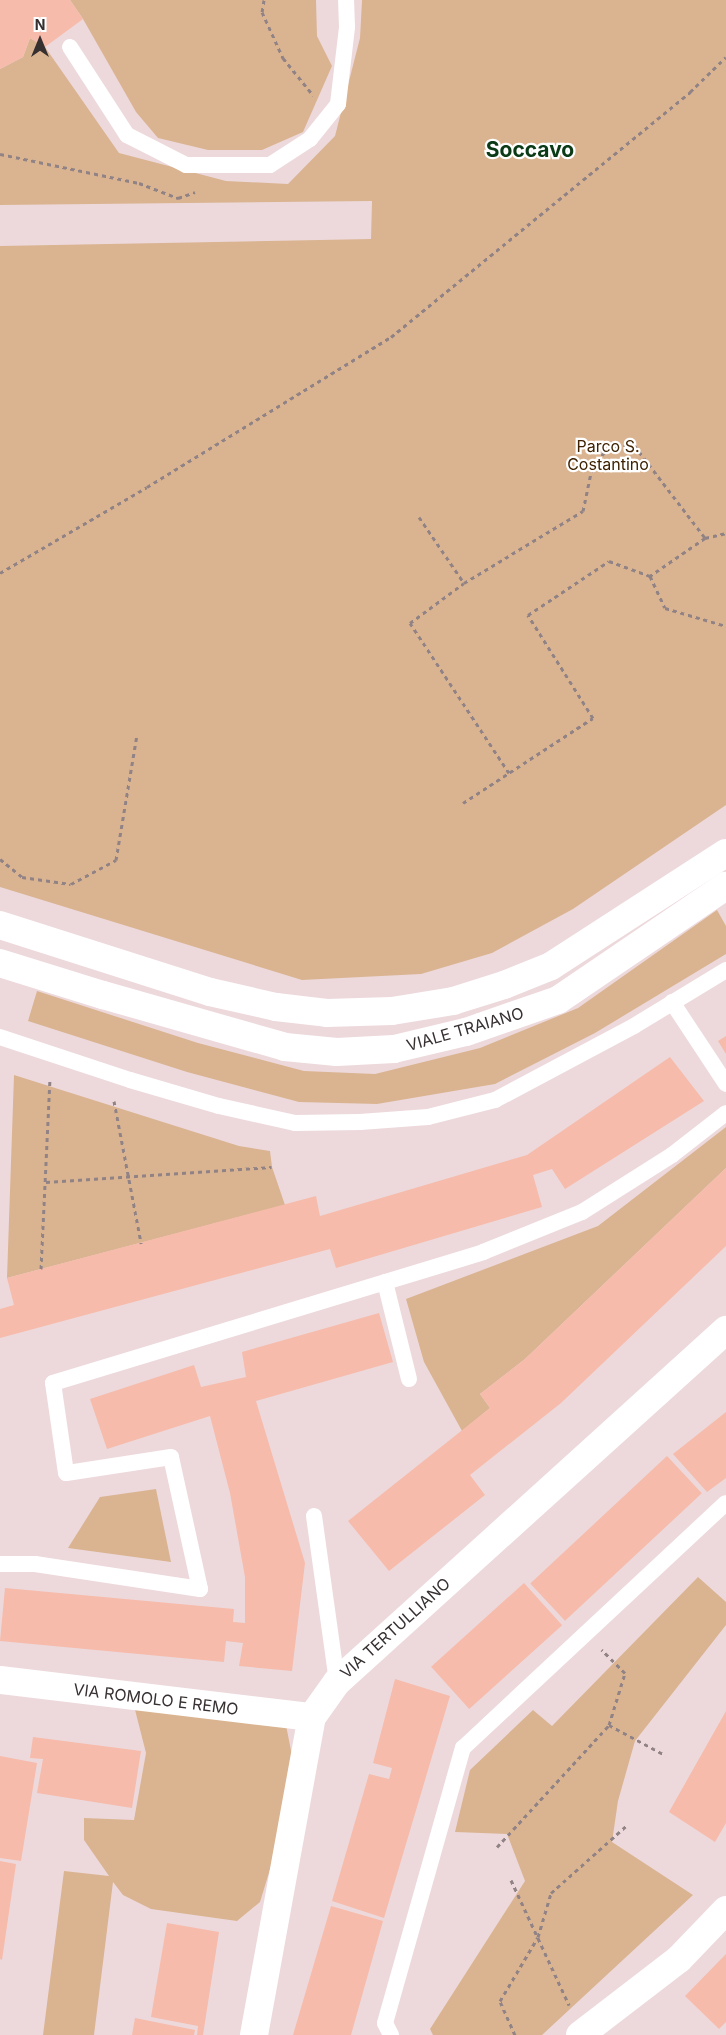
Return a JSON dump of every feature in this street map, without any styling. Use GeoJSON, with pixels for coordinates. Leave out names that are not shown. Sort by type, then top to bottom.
{"type":"FeatureCollection","features":[{"type":"Feature","properties":{"kind":"main road","name":"VIALE TRAIANO"},"geometry":{"type":"LineString","coordinates":[[0,925],[210,992],[276,1007],[327,1013],[392,1011],[453,1001],[504,985],[551,966],[723,871]]}},
{"type":"Feature","properties":{"kind":"main road","name":"VIALE TRAIANO"},"geometry":{"type":"LineString","coordinates":[[0,963],[103,995],[285,1047],[337,1052],[394,1049],[466,1032],[558,1000],[723,871]]}},
{"type":"Feature","properties":{"kind":"main road","name":"VIA TERTULLIANO"},"geometry":{"type":"LineString","coordinates":[[254,2035],[312,1717],[337,1682],[726,1330]]}},
{"type":"Feature","properties":{"kind":"main road","name":"VIA ROMOLO E REMO"},"geometry":{"type":"LineString","coordinates":[[0,1680],[312,1717]]}},
{"type":"Feature","properties":{"kind":"main road"},"geometry":{"type":"LineString","coordinates":[[581,2034],[679,1958],[726,1910]]}},
{"type":"Feature","properties":{"kind":"lane"},"geometry":{"type":"LineString","coordinates":[[70,47],[127,135],[186,164],[270,164],[310,139],[338,104],[347,27],[346,0]]}},
{"type":"Feature","properties":{"kind":"lane"},"geometry":{"type":"LineString","coordinates":[[0,1037],[219,1106],[295,1123],[360,1122],[428,1117],[495,1100],[626,1030],[726,970]]}},
{"type":"Feature","properties":{"kind":"lane"},"geometry":{"type":"LineString","coordinates":[[672,1002],[726,1084]]}},
{"type":"Feature","properties":{"kind":"lane"},"geometry":{"type":"LineString","coordinates":[[0,1564],[35,1564],[200,1589],[171,1457],[66,1473],[53,1382],[483,1252],[582,1212],[672,1155],[726,1113]]}},
{"type":"Feature","properties":{"kind":"lane"},"geometry":{"type":"LineString","coordinates":[[386,1282],[409,1379]]}},
{"type":"Feature","properties":{"kind":"lane"},"geometry":{"type":"LineString","coordinates":[[391,2035],[386,2023],[463,1748],[726,1503]]}},
{"type":"Feature","properties":{"kind":"lane"},"geometry":{"type":"LineString","coordinates":[[314,1516],[337,1682]]}},
{"type":"Feature","properties":{"kind":"path"},"geometry":{"type":"LineString","coordinates":[[264,0],[262,12],[283,58],[316,99],[338,104]]}},
{"type":"Feature","properties":{"kind":"path"},"geometry":{"type":"LineString","coordinates":[[0,573],[147,487],[391,337],[690,92],[726,57]]}},
{"type":"Feature","properties":{"kind":"path"},"geometry":{"type":"LineString","coordinates":[[0,154],[140,183],[178,198],[203,189]]}},
{"type":"Feature","properties":{"kind":"path"},"geometry":{"type":"LineString","coordinates":[[509,773],[410,623],[464,583],[583,511],[592,468],[607,448],[634,445],[705,538]]}},
{"type":"Feature","properties":{"kind":"path"},"geometry":{"type":"LineString","coordinates":[[419,517],[464,583]]}},
{"type":"Feature","properties":{"kind":"path"},"geometry":{"type":"LineString","coordinates":[[650,576],[705,538],[726,533]]}},
{"type":"Feature","properties":{"kind":"path"},"geometry":{"type":"LineString","coordinates":[[463,803],[593,718],[528,615],[608,561],[650,576],[666,608],[726,626]]}},
{"type":"Feature","properties":{"kind":"path"},"geometry":{"type":"LineString","coordinates":[[0,860],[22,877],[71,884],[116,860],[137,734]]}},
{"type":"Feature","properties":{"kind":"path"},"geometry":{"type":"LineString","coordinates":[[42,1269],[52,1054]]}},
{"type":"Feature","properties":{"kind":"path"},"geometry":{"type":"LineString","coordinates":[[110,1073],[141,1243]]}},
{"type":"Feature","properties":{"kind":"path"},"geometry":{"type":"LineString","coordinates":[[46,1182],[128,1178],[272,1166]]}},
{"type":"Feature","properties":{"kind":"path"},"geometry":{"type":"LineString","coordinates":[[497,1847],[609,1725],[625,1674],[586,1634]]}},
{"type":"Feature","properties":{"kind":"path"},"geometry":{"type":"LineString","coordinates":[[609,1725],[666,1755]]}},
{"type":"Feature","properties":{"kind":"path"},"geometry":{"type":"LineString","coordinates":[[515,2035],[500,2001],[538,1937],[551,1893],[626,1825]]}},
{"type":"Feature","properties":{"kind":"path"},"geometry":{"type":"LineString","coordinates":[[511,1880],[581,2034]]}},
{"type":"Feature","properties":{"kind":"green space"},"geometry":{"type":"Polygon","coordinates":[[[70,0],[316,0],[317,36],[332,66],[303,132],[262,150],[208,150],[158,138],[136,112],[83,19],[70,0]]]}},
{"type":"Feature","properties":{"kind":"green space","name":"Parco S. Costantino"},"geometry":{"type":"Polygon","coordinates":[[[362,0],[726,0],[726,805],[573,909],[492,953],[421,974],[302,980],[0,887],[0,246],[371,239],[372,201],[0,205],[0,69],[23,57],[30,38],[45,47],[119,153],[226,181],[288,184],[335,136],[360,38],[362,0]]]}},
{"type":"Feature","properties":{"kind":"green space"},"geometry":{"type":"Polygon","coordinates":[[[717,910],[726,926],[726,954],[595,1033],[495,1084],[377,1104],[299,1102],[187,1072],[28,1021],[37,991],[198,1043],[304,1071],[375,1074],[480,1048],[578,1008],[717,910]]]}},
{"type":"Feature","properties":{"kind":"green space"},"geometry":{"type":"Polygon","coordinates":[[[14,1075],[239,1146],[270,1151],[272,1167],[285,1205],[7,1278],[14,1075]]]}},
{"type":"Feature","properties":{"kind":"green space"},"geometry":{"type":"Polygon","coordinates":[[[726,1127],[726,1168],[525,1359],[480,1394],[490,1408],[462,1431],[424,1362],[406,1299],[598,1226],[726,1127]]]}},
{"type":"Feature","properties":{"kind":"green space"},"geometry":{"type":"Polygon","coordinates":[[[156,1489],[171,1562],[68,1548],[100,1497],[156,1489]]]}},
{"type":"Feature","properties":{"kind":"green space"},"geometry":{"type":"Polygon","coordinates":[[[698,1577],[726,1602],[726,1625],[635,1741],[618,1801],[612,1842],[693,1895],[542,2035],[433,2035],[430,2029],[525,1881],[507,1834],[455,1832],[470,1770],[533,1710],[552,1726],[698,1577]]]}},
{"type":"Feature","properties":{"kind":"green space"},"geometry":{"type":"Polygon","coordinates":[[[133,1702],[285,1720],[297,1781],[260,1902],[237,1921],[151,1909],[123,1895],[113,1882],[94,2035],[43,2035],[64,1871],[109,1876],[84,1840],[84,1818],[134,1820],[146,1753],[133,1702]]]}},
{"type":"Feature","properties":{"kind":"building"},"geometry":{"type":"Polygon","coordinates":[[[0,0],[70,0],[83,19],[45,47],[30,38],[23,57],[0,69],[0,0]]]}},
{"type":"Feature","properties":{"kind":"building"},"geometry":{"type":"Polygon","coordinates":[[[726,1036],[726,1054],[718,1041],[726,1036]]]}},
{"type":"Feature","properties":{"kind":"building"},"geometry":{"type":"Polygon","coordinates":[[[670,1057],[704,1101],[565,1189],[552,1169],[533,1175],[542,1207],[336,1268],[330,1249],[0,1338],[0,1309],[14,1305],[7,1278],[316,1196],[320,1216],[527,1155],[670,1057]]]}},
{"type":"Feature","properties":{"kind":"building"},"geometry":{"type":"Polygon","coordinates":[[[726,1168],[726,1246],[561,1403],[470,1475],[485,1495],[389,1571],[348,1521],[490,1408],[480,1394],[525,1359],[726,1168]]]}},
{"type":"Feature","properties":{"kind":"building"},"geometry":{"type":"Polygon","coordinates":[[[379,1313],[393,1362],[256,1401],[305,1563],[292,1671],[239,1666],[243,1643],[226,1641],[224,1662],[0,1641],[5,1588],[234,1609],[233,1622],[245,1623],[245,1577],[230,1493],[210,1416],[107,1449],[90,1399],[194,1365],[201,1387],[246,1377],[242,1352],[379,1313]]]}},
{"type":"Feature","properties":{"kind":"building"},"geometry":{"type":"Polygon","coordinates":[[[726,1412],[726,1478],[707,1492],[673,1454],[726,1412]]]}},
{"type":"Feature","properties":{"kind":"building"},"geometry":{"type":"Polygon","coordinates":[[[667,1456],[702,1493],[565,1621],[530,1584],[667,1456]]]}},
{"type":"Feature","properties":{"kind":"building"},"geometry":{"type":"Polygon","coordinates":[[[524,1583],[562,1625],[469,1709],[431,1667],[524,1583]]]}},
{"type":"Feature","properties":{"kind":"building"},"geometry":{"type":"Polygon","coordinates":[[[395,1679],[450,1696],[384,1918],[332,1901],[369,1774],[389,1779],[392,1768],[373,1763],[395,1679]]]}},
{"type":"Feature","properties":{"kind":"building"},"geometry":{"type":"Polygon","coordinates":[[[726,1711],[726,1823],[715,1842],[669,1812],[726,1711]]]}},
{"type":"Feature","properties":{"kind":"building"},"geometry":{"type":"Polygon","coordinates":[[[33,1737],[141,1751],[132,1808],[37,1793],[43,1759],[30,1758],[33,1737]]]}},
{"type":"Feature","properties":{"kind":"building"},"geometry":{"type":"Polygon","coordinates":[[[0,1756],[37,1763],[21,1861],[0,1858],[0,1756]]]}},
{"type":"Feature","properties":{"kind":"building"},"geometry":{"type":"Polygon","coordinates":[[[0,1861],[16,1864],[2,1960],[0,1959],[0,1861]]]}},
{"type":"Feature","properties":{"kind":"building"},"geometry":{"type":"Polygon","coordinates":[[[331,1906],[383,1921],[351,2035],[293,2035],[331,1906]]]}},
{"type":"Feature","properties":{"kind":"building"},"geometry":{"type":"Polygon","coordinates":[[[167,1923],[219,1932],[203,2035],[197,2035],[198,2026],[151,2017],[167,1923]]]}},
{"type":"Feature","properties":{"kind":"building"},"geometry":{"type":"Polygon","coordinates":[[[726,1954],[726,2022],[719,2029],[685,1996],[726,1954]]]}},
{"type":"Feature","properties":{"kind":"building"},"geometry":{"type":"Polygon","coordinates":[[[135,2018],[195,2030],[194,2035],[132,2035],[135,2018]]]}},
{"type":"Feature","properties":{"kind":"district","name":"Soccavo"},"geometry":{"type":"Point","coordinates":[530,150]}}]}
